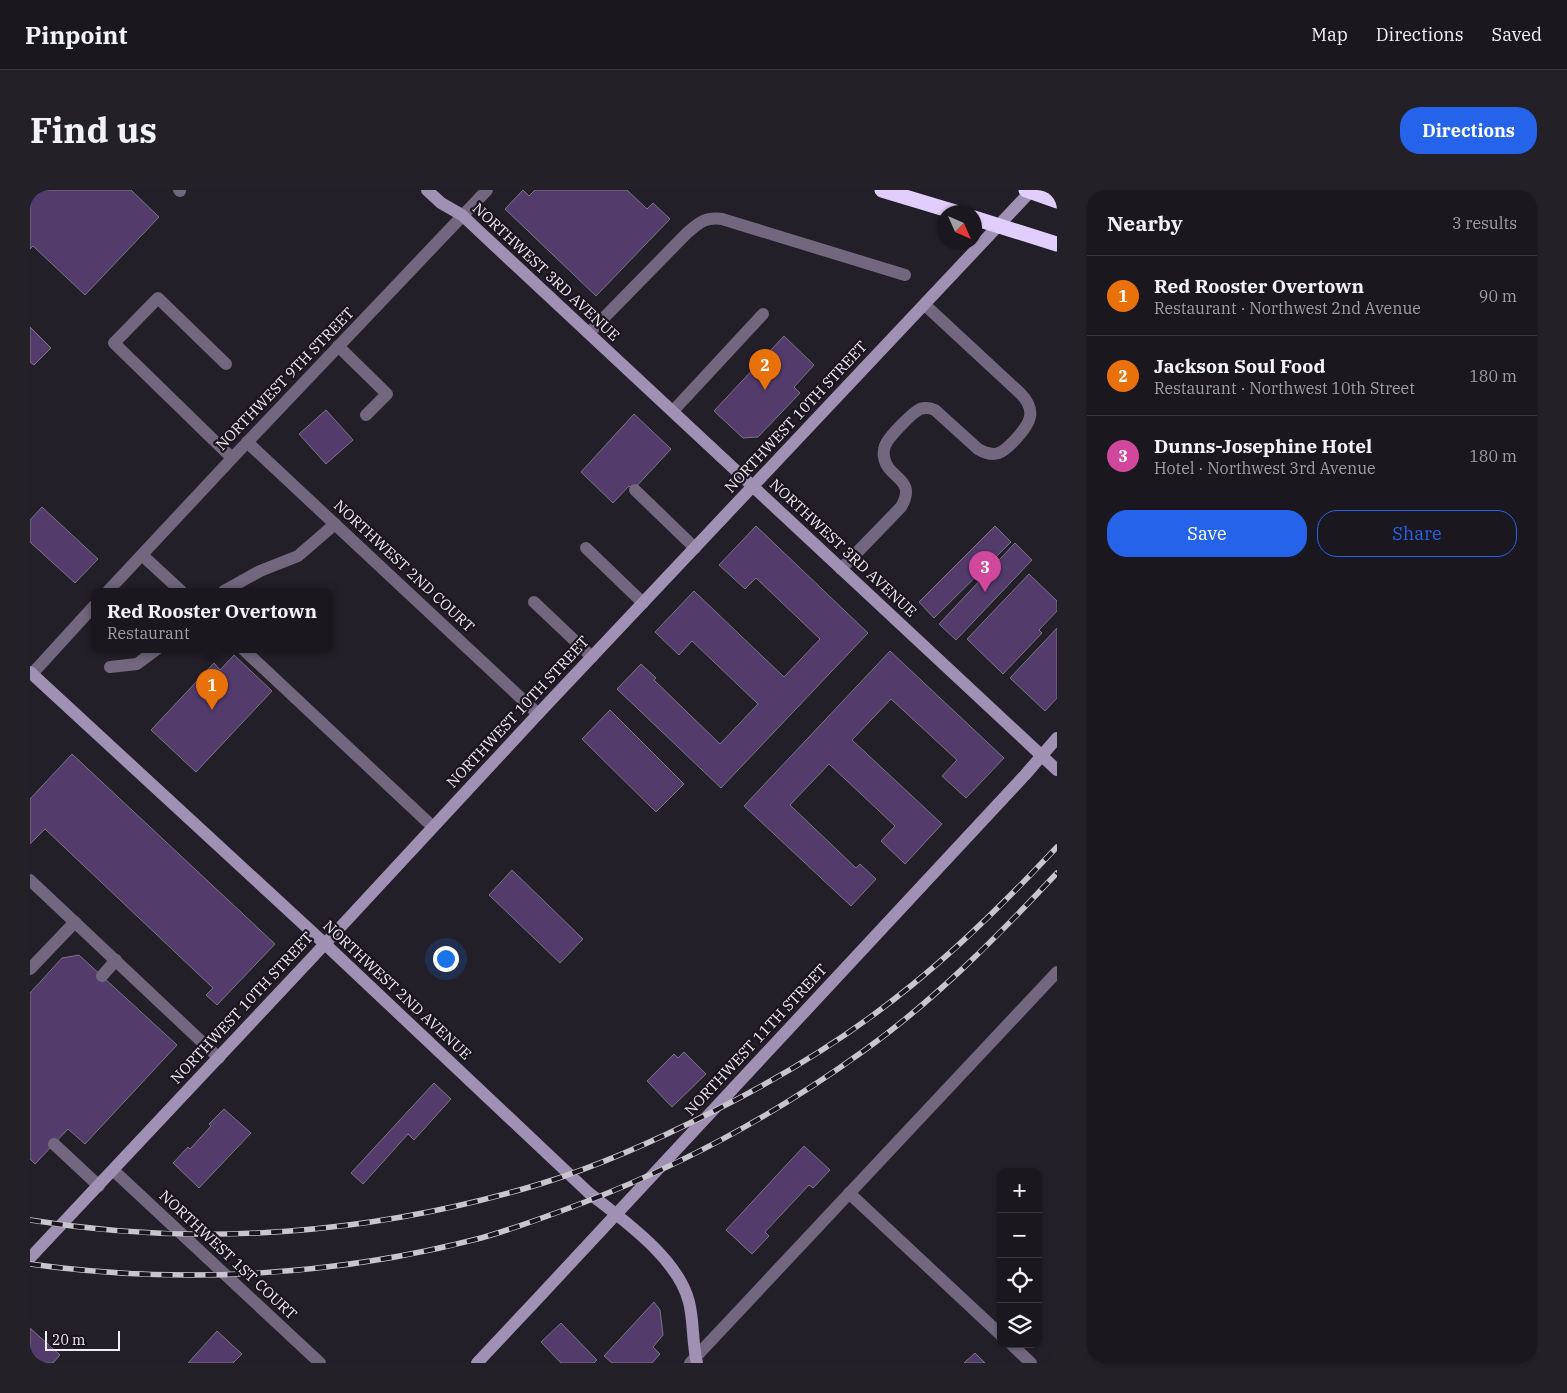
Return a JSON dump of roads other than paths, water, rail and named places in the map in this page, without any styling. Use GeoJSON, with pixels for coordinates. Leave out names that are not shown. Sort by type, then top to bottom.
{"type":"FeatureCollection","features":[{"type":"Feature","properties":{"kind":"highway"},"geometry":{"type":"LineString","coordinates":[[882,190],[937,207]]}},
{"type":"Feature","properties":{"kind":"highway"},"geometry":{"type":"LineString","coordinates":[[1026,190],[1057,201]]}},
{"type":"Feature","properties":{"kind":"highway"},"geometry":{"type":"LineString","coordinates":[[982,221],[1057,244]]}},
{"type":"Feature","properties":{"kind":"street","name":"NORTHWEST 3RD AVENUE"},"geometry":{"type":"LineString","coordinates":[[427,190],[440,203],[462,215],[1057,770]]}},
{"type":"Feature","properties":{"kind":"street","name":"NORTHWEST 9TH STREET"},"geometry":{"type":"LineString","coordinates":[[111,588],[487,190]]}},
{"type":"Feature","properties":{"kind":"street","name":"NORTHWEST 10TH STREET"},"geometry":{"type":"LineString","coordinates":[[30,1258],[219,1058],[538,714],[1032,190]]}},
{"type":"Feature","properties":{"kind":"street"},"geometry":{"type":"LineString","coordinates":[[589,333],[687,233],[700,222],[711,218],[722,219],[905,275]]}},
{"type":"Feature","properties":{"kind":"street"},"geometry":{"type":"LineString","coordinates":[[226,364],[158,298],[114,343],[232,458]]}},
{"type":"Feature","properties":{"kind":"street"},"geometry":{"type":"LineString","coordinates":[[840,569],[901,507],[905,500],[904,485],[902,480],[888,467],[884,455],[885,448],[889,439],[920,409],[928,408],[935,410],[978,449],[987,454],[996,454],[1006,450],[1026,428],[1030,419],[1030,408],[1026,399],[925,305]]}},
{"type":"Feature","properties":{"kind":"street"},"geometry":{"type":"LineString","coordinates":[[673,411],[763,314]]}},
{"type":"Feature","properties":{"kind":"street"},"geometry":{"type":"LineString","coordinates":[[338,346],[387,394],[366,415]]}},
{"type":"Feature","properties":{"kind":"street","name":"NORTHWEST 2ND COURT"},"geometry":{"type":"LineString","coordinates":[[247,442],[538,714]]}},
{"type":"Feature","properties":{"kind":"street"},"geometry":{"type":"LineString","coordinates":[[636,490],[695,548]]}},
{"type":"Feature","properties":{"kind":"street"},"geometry":{"type":"LineString","coordinates":[[229,588],[260,571],[298,556],[335,524]]}},
{"type":"Feature","properties":{"kind":"street"},"geometry":{"type":"LineString","coordinates":[[586,548],[643,603]]}},
{"type":"Feature","properties":{"kind":"street"},"geometry":{"type":"LineString","coordinates":[[142,555],[178,588]]}},
{"type":"Feature","properties":{"kind":"street"},"geometry":{"type":"LineString","coordinates":[[534,602],[592,657]]}},
{"type":"Feature","properties":{"kind":"street"},"geometry":{"type":"LineString","coordinates":[[31,673],[91,609]]}},
{"type":"Feature","properties":{"kind":"street"},"geometry":{"type":"LineString","coordinates":[[110,667],[137,664],[152,653]]}},
{"type":"Feature","properties":{"kind":"street"},"geometry":{"type":"LineString","coordinates":[[247,653],[433,827]]}},
{"type":"Feature","properties":{"kind":"street","name":"NORTHWEST 2ND AVENUE"},"geometry":{"type":"LineString","coordinates":[[31,673],[325,944],[589,1193],[643,1238],[669,1264],[684,1288],[689,1302],[694,1361]]}},
{"type":"Feature","properties":{"kind":"street","name":"NORTHWEST 11TH STREET"},"geometry":{"type":"LineString","coordinates":[[477,1363],[617,1215],[1057,738]]}},
{"type":"Feature","properties":{"kind":"street"},"geometry":{"type":"LineString","coordinates":[[30,880],[219,1058]]}},
{"type":"Feature","properties":{"kind":"street"},"geometry":{"type":"LineString","coordinates":[[30,969],[75,922]]}},
{"type":"Feature","properties":{"kind":"street"},"geometry":{"type":"LineString","coordinates":[[102,976],[116,960]]}},
{"type":"Feature","properties":{"kind":"street"},"geometry":{"type":"LineString","coordinates":[[694,1361],[1057,972]]}},
{"type":"Feature","properties":{"kind":"street"},"geometry":{"type":"LineString","coordinates":[[54,1144],[99,1186]]}},
{"type":"Feature","properties":{"kind":"street","name":"NORTHWEST 1ST COURT"},"geometry":{"type":"LineString","coordinates":[[113,1170],[320,1363]]}},
{"type":"Feature","properties":{"kind":"street"},"geometry":{"type":"LineString","coordinates":[[849,1193],[997,1330]]}},
{"type":"Feature","properties":{"kind":"street"},"geometry":{"type":"LineString","coordinates":[[1015,1348],[1031,1363]]}},
{"type":"Feature","properties":{"kind":"railway"},"geometry":{"type":"LineString","coordinates":[[30,1220],[94,1229],[158,1233],[223,1234],[287,1231],[351,1225],[415,1215],[478,1201],[540,1184],[584,1169],[650,1142],[714,1111],[766,1084],[841,1038],[889,1003],[950,953],[1005,901],[1057,847]]}},
{"type":"Feature","properties":{"kind":"railway"},"geometry":{"type":"LineString","coordinates":[[30,1264],[143,1274],[200,1275],[314,1268],[426,1251],[481,1238],[585,1202],[658,1171],[728,1136],[763,1117],[862,1052],[940,990],[1057,873]]}},
{"type":"Feature","properties":{"kind":"place","name":"Jackson Soul Food"},"geometry":{"type":"Point","coordinates":[765,390]}},
{"type":"Feature","properties":{"kind":"place","name":"Dunns-Josephine Hotel"},"geometry":{"type":"Point","coordinates":[985,592]}},
{"type":"Feature","properties":{"kind":"place","name":"Red Rooster Overtown"},"geometry":{"type":"Point","coordinates":[212,710]}}]}
